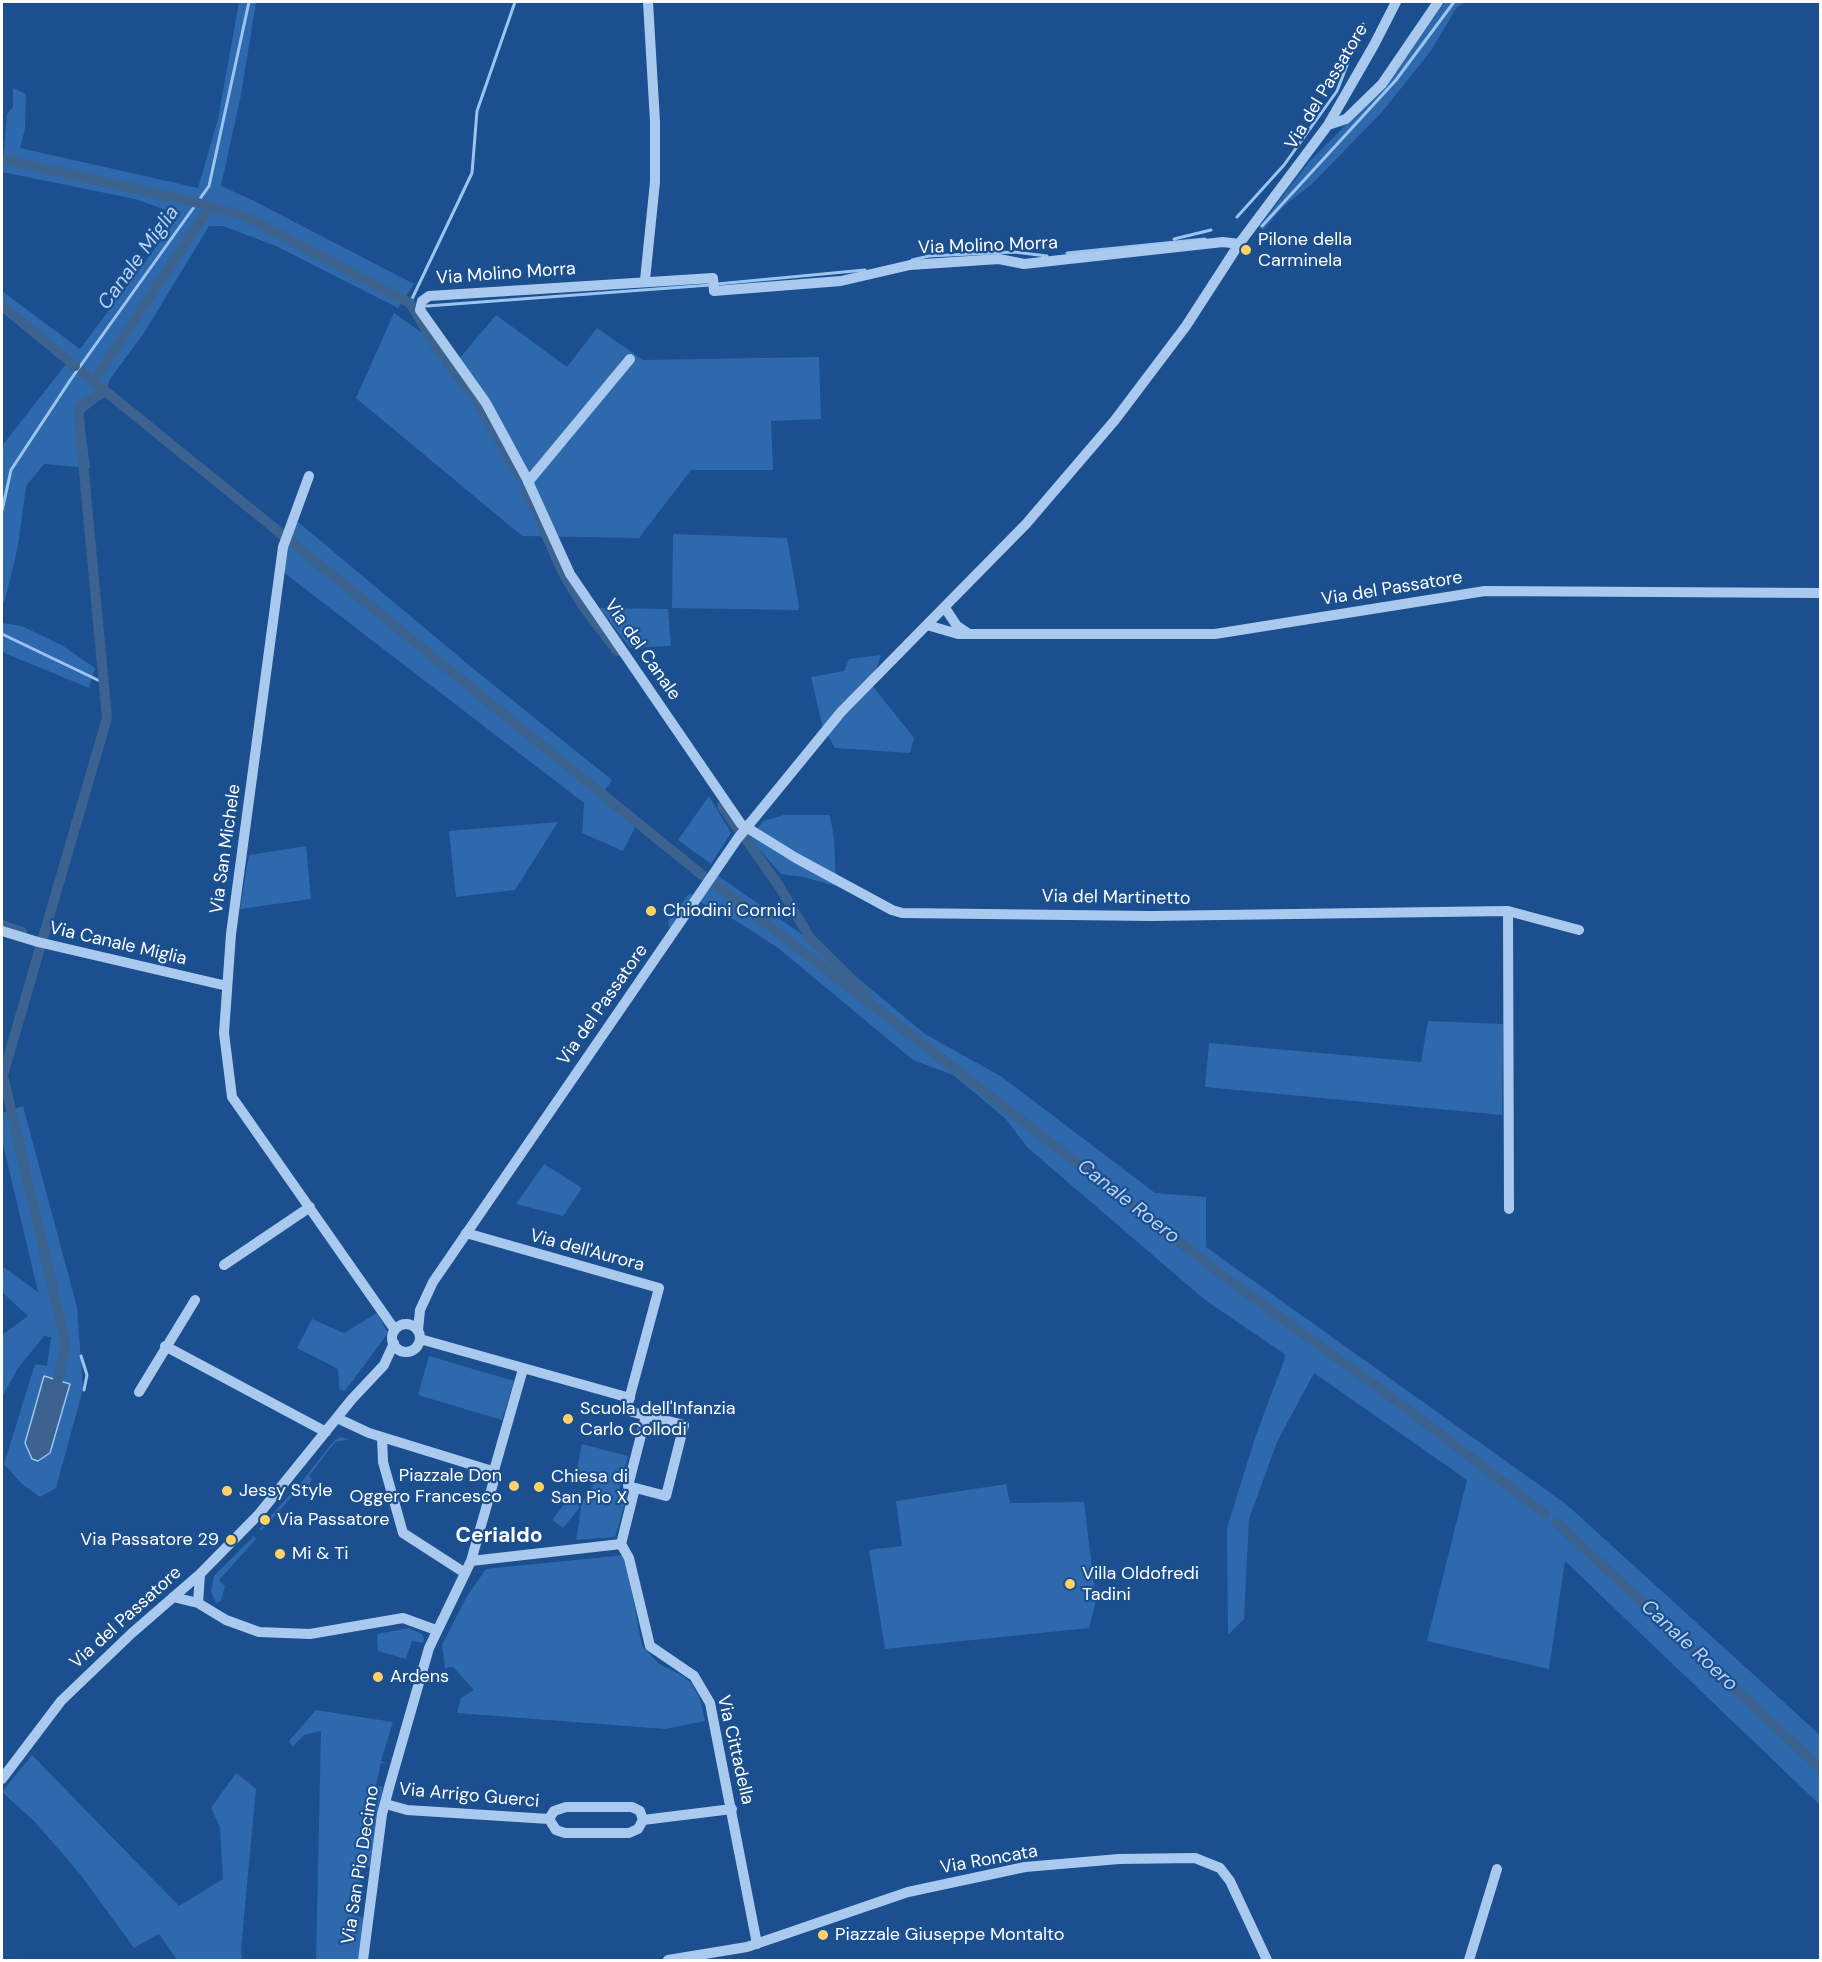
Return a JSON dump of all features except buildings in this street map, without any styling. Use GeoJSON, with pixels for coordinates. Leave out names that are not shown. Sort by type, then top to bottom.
{"type":"FeatureCollection","features":[{"type":"Feature","properties":{"kind":"street"},"geometry":{"type":"LineString","coordinates":[[645,280],[655,182],[655,122],[648,2]]}},
{"type":"Feature","properties":{"kind":"street","name":"Via del Passatore"},"geometry":{"type":"LineString","coordinates":[[419,1335],[420,1310],[433,1282],[746,827],[841,712],[1026,524],[1115,420],[1185,326],[1239,244],[1328,125],[1396,2]]}},
{"type":"Feature","properties":{"kind":"street"},"geometry":{"type":"LineString","coordinates":[[1328,125],[1346,119],[1382,84],[1438,2]]}},
{"type":"Feature","properties":{"kind":"street","name":"Via Molino Morra"},"geometry":{"type":"LineString","coordinates":[[421,313],[422,301],[429,296],[645,280],[713,278],[714,291],[841,281],[910,265],[999,259],[1024,264],[1223,242],[1239,244]]}},
{"type":"Feature","properties":{"kind":"street","name":"Via del Canale"},"geometry":{"type":"LineString","coordinates":[[421,313],[486,403],[528,482],[570,574],[746,827]]}},
{"type":"Feature","properties":{"kind":"street"},"geometry":{"type":"LineString","coordinates":[[528,482],[630,359]]}},
{"type":"Feature","properties":{"kind":"street","name":"Via San Michele"},"geometry":{"type":"LineString","coordinates":[[309,476],[287,537],[246,822],[227,986],[224,1033],[232,1097],[309,1207],[400,1327]]}},
{"type":"Feature","properties":{"kind":"street","name":"Via del Passatore"},"geometry":{"type":"LineString","coordinates":[[927,625],[958,634],[1215,634],[1485,591],[1603,594],[1713,591],[1821,593]]}},
{"type":"Feature","properties":{"kind":"street"},"geometry":{"type":"LineString","coordinates":[[945,608],[957,626],[969,634]]}},
{"type":"Feature","properties":{"kind":"street","name":"Via del Martinetto"},"geometry":{"type":"LineString","coordinates":[[746,827],[796,858],[903,913],[1151,916],[1508,911],[1579,930]]}},
{"type":"Feature","properties":{"kind":"street"},"geometry":{"type":"LineString","coordinates":[[1508,911],[1509,1209]]}},
{"type":"Feature","properties":{"kind":"street","name":"Via Canale Miglia"},"geometry":{"type":"LineString","coordinates":[[2,931],[42,943],[227,986]]}},
{"type":"Feature","properties":{"kind":"street"},"geometry":{"type":"LineString","coordinates":[[224,1265],[309,1207]]}},
{"type":"Feature","properties":{"kind":"street","name":"Via dell'Aurora"},"geometry":{"type":"LineString","coordinates":[[465,1233],[660,1288],[630,1398]]}},
{"type":"Feature","properties":{"kind":"street"},"geometry":{"type":"LineString","coordinates":[[139,1392],[195,1300]]}},
{"type":"Feature","properties":{"kind":"street","name":"Via del Passatore"},"geometry":{"type":"LineString","coordinates":[[400,1327],[420,1310]]}},
{"type":"Feature","properties":{"kind":"street"},"geometry":{"type":"LineString","coordinates":[[419,1335],[417,1348],[404,1352],[393,1343],[400,1327],[411,1325],[419,1335],[523,1369],[630,1398],[627,1407],[646,1416],[684,1425],[666,1496],[628,1486],[646,1416]]}},
{"type":"Feature","properties":{"kind":"street","name":"Via del Passatore"},"geometry":{"type":"LineString","coordinates":[[2,1779],[60,1701],[98,1663],[200,1574],[259,1514],[337,1418],[384,1365],[393,1343]]}},
{"type":"Feature","properties":{"kind":"street"},"geometry":{"type":"LineString","coordinates":[[165,1346],[326,1432]]}},
{"type":"Feature","properties":{"kind":"street","name":"Via del Passatore"},"geometry":{"type":"LineString","coordinates":[[384,1365],[394,1361],[404,1352]]}},
{"type":"Feature","properties":{"kind":"street","name":"Via San Pio Decimo"},"geometry":{"type":"LineString","coordinates":[[363,1960],[382,1814],[406,1723],[436,1630],[471,1561],[494,1487],[493,1474],[523,1369]]}},
{"type":"Feature","properties":{"kind":"street"},"geometry":{"type":"LineString","coordinates":[[337,1418],[343,1423],[382,1437],[485,1468],[493,1474]]}},
{"type":"Feature","properties":{"kind":"street"},"geometry":{"type":"LineString","coordinates":[[382,1437],[383,1462],[403,1533],[465,1573]]}},
{"type":"Feature","properties":{"kind":"street"},"geometry":{"type":"LineString","coordinates":[[471,1561],[621,1544],[635,1488]]}},
{"type":"Feature","properties":{"kind":"street","name":"Via Cittadella"},"geometry":{"type":"LineString","coordinates":[[621,1544],[629,1558],[650,1646],[694,1676],[708,1697],[757,1944]]}},
{"type":"Feature","properties":{"kind":"street"},"geometry":{"type":"LineString","coordinates":[[198,1603],[200,1574]]}},
{"type":"Feature","properties":{"kind":"street"},"geometry":{"type":"LineString","coordinates":[[173,1597],[198,1603],[226,1620],[259,1632],[310,1634],[403,1618],[436,1630]]}},
{"type":"Feature","properties":{"kind":"street","name":"Via Arrigo Guerci"},"geometry":{"type":"LineString","coordinates":[[386,1804],[407,1810],[549,1819]]}},
{"type":"Feature","properties":{"kind":"street","name":"Via Arrigo Guerci"},"geometry":{"type":"LineString","coordinates":[[627,1807],[640,1811],[643,1820],[642,1825],[633,1832],[575,1833],[556,1830],[549,1819],[559,1808],[627,1807]]}},
{"type":"Feature","properties":{"kind":"street","name":"Via Arrigo Guerci"},"geometry":{"type":"LineString","coordinates":[[643,1820],[732,1809]]}},
{"type":"Feature","properties":{"kind":"street","name":"Via Roncata"},"geometry":{"type":"LineString","coordinates":[[668,1960],[757,1944],[908,1892],[1024,1867],[1119,1860],[1195,1858],[1220,1868],[1230,1881],[1267,1960]]}},
{"type":"Feature","properties":{"kind":"street"},"geometry":{"type":"LineString","coordinates":[[1469,1960],[1497,1869]]}},
{"type":"Feature","properties":{"kind":"shaded area"},"geometry":{"type":"Polygon","coordinates":[[[239,2],[256,2],[241,95],[221,186],[414,284],[398,308],[276,246],[223,226],[209,226],[144,333],[110,379],[105,396],[83,413],[90,468],[44,464],[26,486],[18,546],[2,606],[2,446],[66,364],[2,311],[2,291],[80,349],[180,215],[135,199],[2,172],[7,114],[13,107],[13,88],[26,94],[25,129],[20,148],[198,188],[218,119],[239,2]]]}},
{"type":"Feature","properties":{"kind":"shaded area"},"geometry":{"type":"Polygon","coordinates":[[[1445,2],[1466,2],[1457,7],[1430,52],[1382,112],[1312,184],[1284,206],[1263,230],[1259,227],[1308,163],[1389,81],[1445,2]]]}},
{"type":"Feature","properties":{"kind":"shaded area"},"geometry":{"type":"Polygon","coordinates":[[[394,313],[459,359],[496,315],[567,367],[597,328],[643,360],[819,357],[821,419],[771,421],[773,470],[691,470],[639,538],[522,536],[356,398],[394,313]]]}},
{"type":"Feature","properties":{"kind":"shaded area"},"geometry":{"type":"Polygon","coordinates":[[[297,521],[470,666],[612,780],[601,796],[637,824],[623,851],[582,833],[584,803],[283,572],[284,550],[297,521]]]}},
{"type":"Feature","properties":{"kind":"shaded area"},"geometry":{"type":"Polygon","coordinates":[[[673,534],[787,538],[798,610],[672,608],[673,534]]]}},
{"type":"Feature","properties":{"kind":"shaded area"},"geometry":{"type":"Polygon","coordinates":[[[600,608],[668,609],[671,646],[630,648],[600,608]]]}},
{"type":"Feature","properties":{"kind":"shaded area"},"geometry":{"type":"Polygon","coordinates":[[[2,623],[22,626],[63,646],[95,668],[89,688],[2,652],[2,623]]]}},
{"type":"Feature","properties":{"kind":"shaded area"},"geometry":{"type":"Polygon","coordinates":[[[881,655],[871,684],[914,738],[910,753],[835,748],[822,725],[811,677],[844,671],[849,659],[881,655]]]}},
{"type":"Feature","properties":{"kind":"shaded area"},"geometry":{"type":"Polygon","coordinates":[[[709,796],[731,833],[711,864],[678,840],[709,796]]]}},
{"type":"Feature","properties":{"kind":"shaded area"},"geometry":{"type":"Polygon","coordinates":[[[784,815],[830,815],[834,839],[836,886],[781,874],[750,839],[763,821],[784,815]]]}},
{"type":"Feature","properties":{"kind":"shaded area"},"geometry":{"type":"Polygon","coordinates":[[[558,822],[515,890],[456,897],[449,831],[558,822]]]}},
{"type":"Feature","properties":{"kind":"shaded area"},"geometry":{"type":"Polygon","coordinates":[[[306,846],[311,899],[240,909],[249,855],[306,846]]]}},
{"type":"Feature","properties":{"kind":"shaded area"},"geometry":{"type":"Polygon","coordinates":[[[717,875],[823,949],[925,1034],[1002,1077],[1155,1193],[1206,1197],[1206,1247],[1566,1504],[1820,1735],[1820,1805],[1565,1561],[1549,1669],[1427,1641],[1467,1480],[1314,1373],[1277,1442],[1249,1519],[1244,1619],[1228,1635],[1227,1528],[1256,1435],[1286,1355],[1205,1300],[1028,1148],[1005,1118],[953,1075],[913,1060],[778,948],[738,922],[699,901],[717,875]]]}},
{"type":"Feature","properties":{"kind":"shaded area"},"geometry":{"type":"Polygon","coordinates":[[[689,894],[692,894],[691,898],[671,928],[669,927],[668,921],[689,894]]]}},
{"type":"Feature","properties":{"kind":"shaded area"},"geometry":{"type":"Polygon","coordinates":[[[1428,1021],[1503,1024],[1502,1115],[1205,1087],[1209,1043],[1421,1062],[1428,1021]]]}},
{"type":"Feature","properties":{"kind":"shaded area"},"geometry":{"type":"Polygon","coordinates":[[[23,1106],[77,1307],[83,1389],[56,1488],[40,1497],[22,1484],[4,1464],[35,1364],[47,1366],[51,1337],[44,1336],[18,1368],[2,1397],[2,1335],[28,1316],[2,1292],[2,1266],[38,1292],[2,1140],[2,1113],[23,1106]]]}},
{"type":"Feature","properties":{"kind":"shaded area"},"geometry":{"type":"Polygon","coordinates":[[[544,1164],[582,1188],[563,1216],[516,1204],[544,1164]]]}},
{"type":"Feature","properties":{"kind":"shaded area"},"geometry":{"type":"Polygon","coordinates":[[[377,1313],[388,1333],[345,1391],[339,1389],[338,1369],[297,1348],[312,1319],[344,1333],[377,1313]]]}},
{"type":"Feature","properties":{"kind":"shaded area"},"geometry":{"type":"Polygon","coordinates":[[[429,1356],[514,1381],[502,1420],[418,1395],[429,1356]]]}},
{"type":"Feature","properties":{"kind":"shaded area"},"geometry":{"type":"Polygon","coordinates":[[[44,1376],[70,1384],[50,1453],[38,1461],[32,1459],[25,1443],[44,1376]]]}},
{"type":"Feature","properties":{"kind":"shaded area"},"geometry":{"type":"Polygon","coordinates":[[[340,1437],[350,1439],[335,1442],[309,1476],[312,1479],[304,1495],[298,1490],[261,1531],[259,1529],[333,1442],[340,1437]]]}},
{"type":"Feature","properties":{"kind":"shaded area"},"geometry":{"type":"Polygon","coordinates":[[[582,1444],[628,1456],[619,1491],[628,1493],[615,1537],[576,1540],[582,1502],[594,1484],[593,1481],[581,1483],[575,1476],[582,1444]]]}},
{"type":"Feature","properties":{"kind":"shaded area"},"geometry":{"type":"Polygon","coordinates":[[[1006,1484],[1010,1503],[1084,1502],[1096,1601],[1089,1628],[885,1649],[869,1550],[902,1546],[896,1501],[1006,1484]]]}},
{"type":"Feature","properties":{"kind":"shaded area"},"geometry":{"type":"Polygon","coordinates":[[[569,1498],[580,1507],[563,1528],[552,1520],[569,1498]]]}},
{"type":"Feature","properties":{"kind":"shaded area"},"geometry":{"type":"Polygon","coordinates":[[[254,1536],[256,1539],[219,1580],[225,1586],[221,1601],[216,1603],[211,1592],[214,1576],[254,1536]]]}},
{"type":"Feature","properties":{"kind":"shaded area"},"geometry":{"type":"Polygon","coordinates":[[[625,1555],[642,1646],[659,1664],[683,1676],[692,1684],[700,1699],[705,1721],[665,1729],[457,1713],[461,1698],[474,1690],[453,1667],[445,1668],[442,1645],[467,1596],[486,1569],[625,1555]]]}},
{"type":"Feature","properties":{"kind":"shaded area"},"geometry":{"type":"Polygon","coordinates":[[[409,1628],[422,1634],[424,1639],[423,1643],[412,1641],[406,1659],[378,1651],[377,1634],[409,1628]]]}},
{"type":"Feature","properties":{"kind":"shaded area"},"geometry":{"type":"Polygon","coordinates":[[[316,1710],[393,1722],[381,1761],[388,1764],[381,1763],[376,1785],[383,1787],[377,1812],[370,1867],[362,1866],[356,1916],[364,1918],[358,1960],[316,1960],[321,1731],[304,1735],[292,1747],[289,1741],[316,1710]]]}},
{"type":"Feature","properties":{"kind":"shaded area"},"geometry":{"type":"Polygon","coordinates":[[[32,1755],[179,1906],[223,1879],[220,1827],[211,1808],[236,1773],[256,1789],[241,1949],[242,1960],[177,1960],[159,1934],[134,1948],[80,1874],[35,1822],[2,1792],[32,1755]]]}},
{"type":"Feature","properties":{"kind":"waterway","name":"Canale Miglia"},"geometry":{"type":"LineString","coordinates":[[2,511],[11,470],[71,379],[209,186],[249,2]]}},
{"type":"Feature","properties":{"kind":"waterway"},"geometry":{"type":"LineString","coordinates":[[410,303],[472,173],[477,111],[515,2]]}},
{"type":"Feature","properties":{"kind":"waterway"},"geometry":{"type":"LineString","coordinates":[[1262,226],[1396,80],[1454,2]]}},
{"type":"Feature","properties":{"kind":"waterway"},"geometry":{"type":"LineString","coordinates":[[1237,217],[1284,165],[1337,91],[1363,24]]}},
{"type":"Feature","properties":{"kind":"waterway"},"geometry":{"type":"LineString","coordinates":[[2,159],[198,203],[244,216],[410,303],[442,356]]}},
{"type":"Feature","properties":{"kind":"waterway"},"geometry":{"type":"LineString","coordinates":[[99,373],[206,212],[215,208]]}},
{"type":"Feature","properties":{"kind":"waterway"},"geometry":{"type":"LineString","coordinates":[[1174,239],[1211,230]]}},
{"type":"Feature","properties":{"kind":"waterway"},"geometry":{"type":"LineString","coordinates":[[1067,253],[1205,239]]}},
{"type":"Feature","properties":{"kind":"waterway"},"geometry":{"type":"LineString","coordinates":[[912,260],[929,256],[1014,252],[1047,256]]}},
{"type":"Feature","properties":{"kind":"waterway"},"geometry":{"type":"LineString","coordinates":[[717,284],[865,270]]}},
{"type":"Feature","properties":{"kind":"waterway"},"geometry":{"type":"LineString","coordinates":[[427,306],[710,285]]}},
{"type":"Feature","properties":{"kind":"waterway"},"geometry":{"type":"LineString","coordinates":[[2,306],[75,366]]}},
{"type":"Feature","properties":{"kind":"waterway"},"geometry":{"type":"LineString","coordinates":[[447,363],[471,392]]}},
{"type":"Feature","properties":{"kind":"waterway"},"geometry":{"type":"LineString","coordinates":[[83,373],[702,875]]}},
{"type":"Feature","properties":{"kind":"waterway"},"geometry":{"type":"LineString","coordinates":[[58,1380],[66,1345],[3,1075],[107,718],[78,408],[105,391]]}},
{"type":"Feature","properties":{"kind":"waterway"},"geometry":{"type":"LineString","coordinates":[[476,399],[519,476]]}},
{"type":"Feature","properties":{"kind":"waterway"},"geometry":{"type":"LineString","coordinates":[[524,487],[533,507]]}},
{"type":"Feature","properties":{"kind":"waterway"},"geometry":{"type":"LineString","coordinates":[[538,517],[562,571],[582,605],[617,651]]}},
{"type":"Feature","properties":{"kind":"waterway"},"geometry":{"type":"LineString","coordinates":[[2,634],[104,683]]}},
{"type":"Feature","properties":{"kind":"waterway"},"geometry":{"type":"LineString","coordinates":[[722,806],[737,828]]}},
{"type":"Feature","properties":{"kind":"waterway"},"geometry":{"type":"LineString","coordinates":[[745,838],[779,886],[810,938],[868,995]]}},
{"type":"Feature","properties":{"kind":"waterway","name":"Canale Roero"},"geometry":{"type":"LineString","coordinates":[[715,884],[1226,1278],[1402,1405],[1545,1514]]}},
{"type":"Feature","properties":{"kind":"waterway"},"geometry":{"type":"LineString","coordinates":[[2,925],[22,932]]}},
{"type":"Feature","properties":{"kind":"waterway"},"geometry":{"type":"LineString","coordinates":[[81,1356],[87,1375],[84,1390]]}},
{"type":"Feature","properties":{"kind":"waterway","name":"Canale Roero"},"geometry":{"type":"LineString","coordinates":[[1557,1523],[1820,1768]]}},
{"type":"Feature","properties":{"kind":"place","name":"Pilone della Carminela"},"geometry":{"type":"Point","coordinates":[1246,250]}},
{"type":"Feature","properties":{"kind":"place","name":"Chiodini Cornici"},"geometry":{"type":"Point","coordinates":[651,911]}},
{"type":"Feature","properties":{"kind":"place","name":"Scuola dell'Infanzia Carlo Collodi"},"geometry":{"type":"Point","coordinates":[568,1419]}},
{"type":"Feature","properties":{"kind":"place","name":"Piazzale Don Oggero Francesco"},"geometry":{"type":"Point","coordinates":[514,1486]}},
{"type":"Feature","properties":{"kind":"place","name":"Chiesa di San Pio X"},"geometry":{"type":"Point","coordinates":[539,1487]}},
{"type":"Feature","properties":{"kind":"place","name":"Jessy Style"},"geometry":{"type":"Point","coordinates":[227,1491]}},
{"type":"Feature","properties":{"kind":"place","name":"Via Passatore"},"geometry":{"type":"Point","coordinates":[265,1520]}},
{"type":"Feature","properties":{"kind":"place","name":"Via Passatore 29"},"geometry":{"type":"Point","coordinates":[231,1540]}},
{"type":"Feature","properties":{"kind":"place","name":"Mi & Ti"},"geometry":{"type":"Point","coordinates":[280,1554]}},
{"type":"Feature","properties":{"kind":"place","name":"Villa Oldofredi Tadini"},"geometry":{"type":"Point","coordinates":[1070,1584]}},
{"type":"Feature","properties":{"kind":"place","name":"Ardens"},"geometry":{"type":"Point","coordinates":[378,1677]}},
{"type":"Feature","properties":{"kind":"place","name":"Piazzale Giuseppe Montalto"},"geometry":{"type":"Point","coordinates":[823,1935]}},
{"type":"Feature","properties":{"kind":"district","name":"Cerialdo"},"geometry":{"type":"Point","coordinates":[499,1536]}}]}
